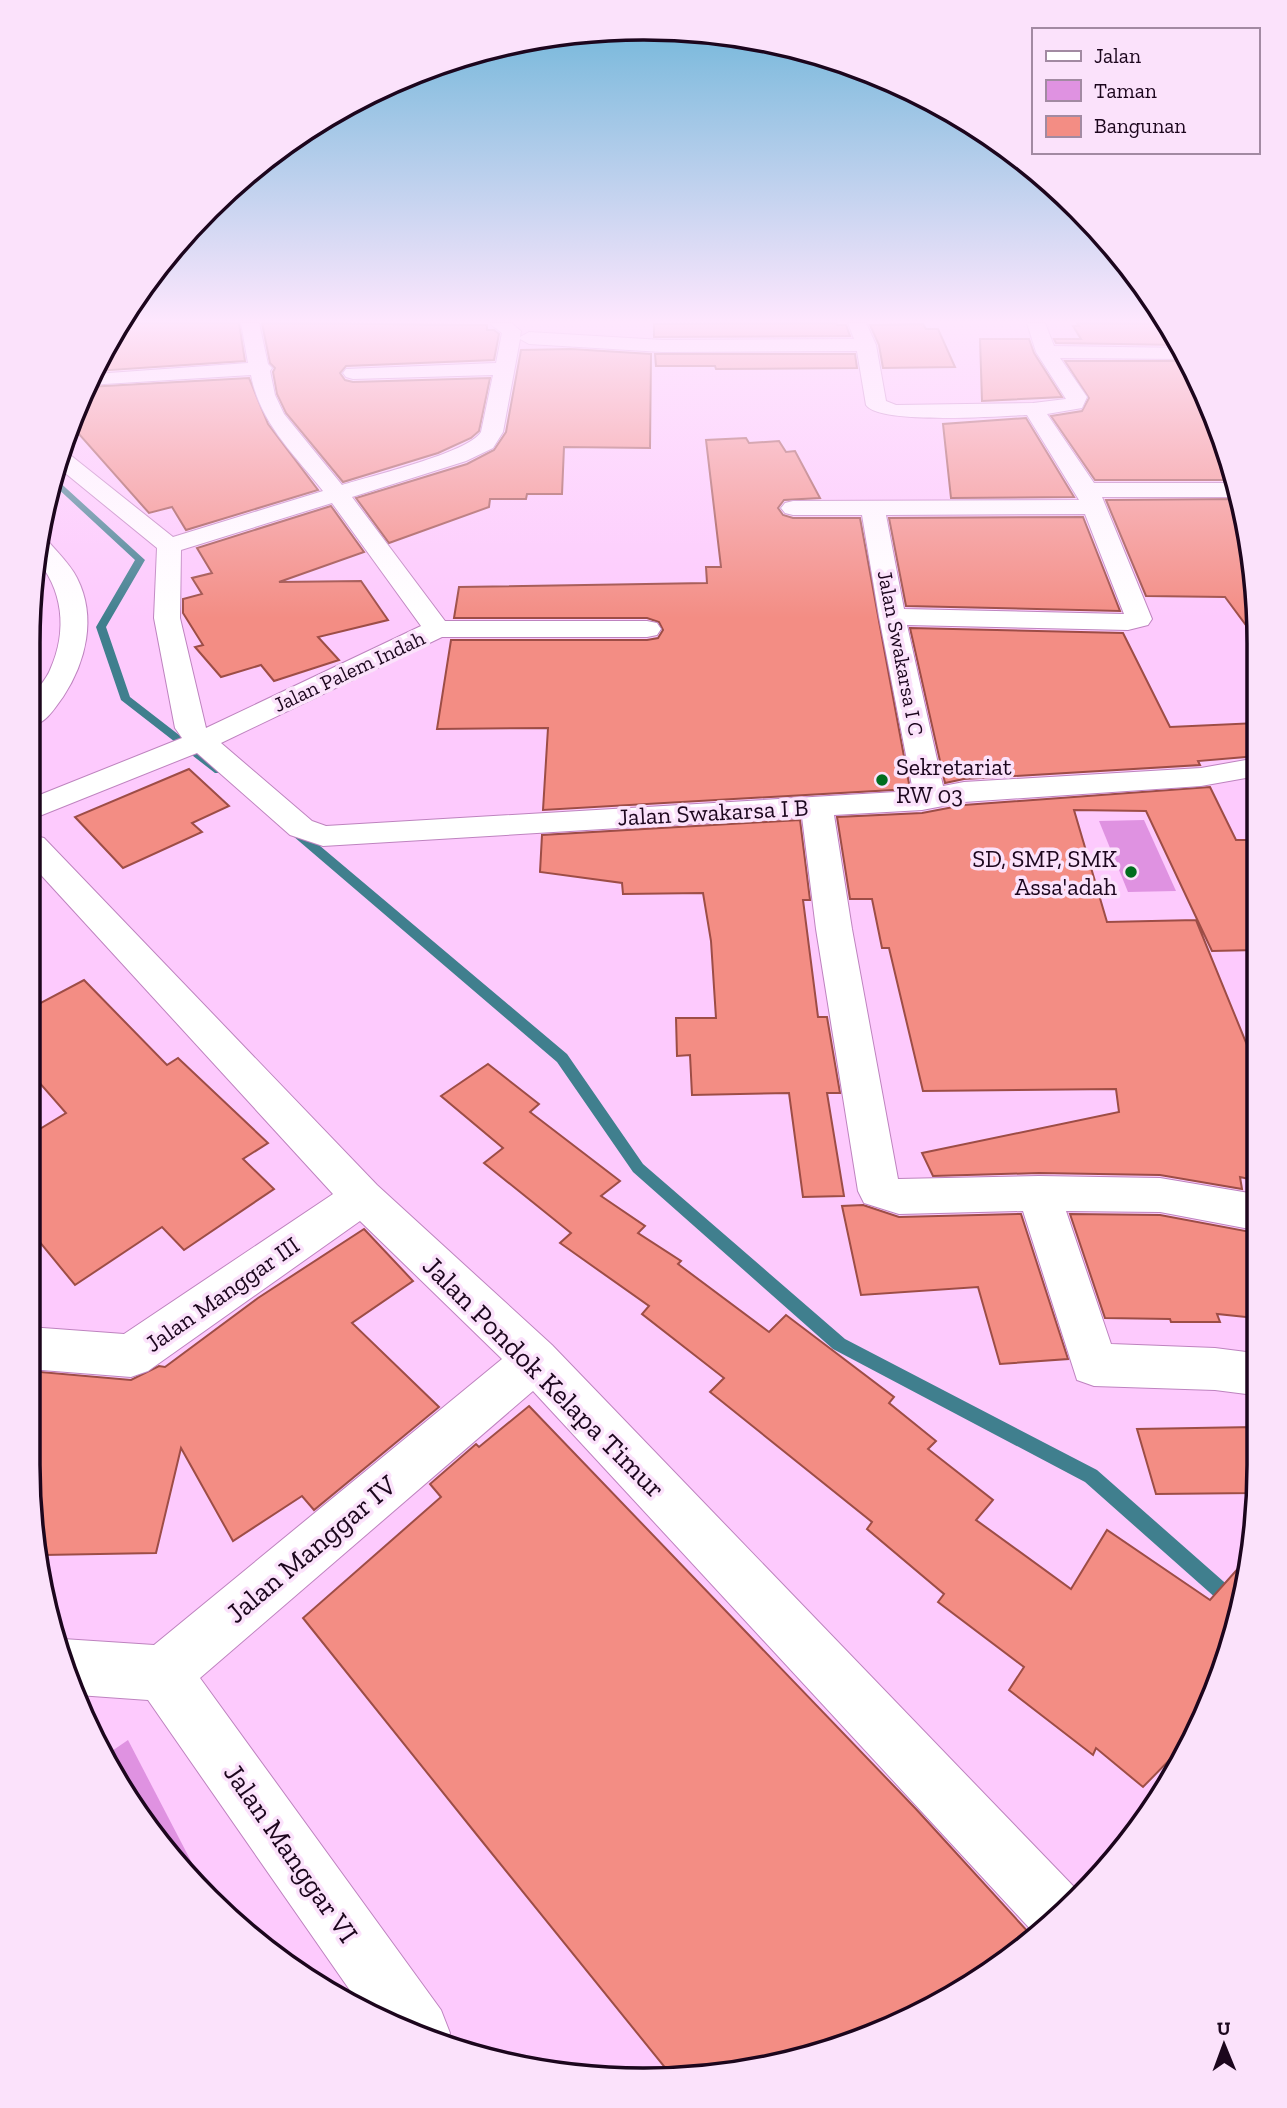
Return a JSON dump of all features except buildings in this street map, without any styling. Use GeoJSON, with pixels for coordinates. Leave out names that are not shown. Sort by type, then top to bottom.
{"type":"FeatureCollection","features":[{"type":"Feature","properties":{"kind":"street","name":"Jalan Palem Indah"},"geometry":{"type":"LineString","coordinates":[[40,806],[138,767],[194,738],[437,629],[337,493],[278,421]]}},
{"type":"Feature","properties":{"kind":"street"},"geometry":{"type":"LineString","coordinates":[[169,546],[470,451],[485,443],[492,432],[494,421]]}},
{"type":"Feature","properties":{"kind":"street"},"geometry":{"type":"LineString","coordinates":[[892,617],[1135,621],[1140,616],[1090,498],[1041,421]]}},
{"type":"Feature","properties":{"kind":"street"},"geometry":{"type":"LineString","coordinates":[[68,464],[169,546]]}},
{"type":"Feature","properties":{"kind":"street"},"geometry":{"type":"LineString","coordinates":[[793,508],[873,508],[1227,491]]}},
{"type":"Feature","properties":{"kind":"street","name":"Jalan Swakarsa I C"},"geometry":{"type":"LineString","coordinates":[[873,508],[892,617],[930,798]]}},
{"type":"Feature","properties":{"kind":"street"},"geometry":{"type":"LineString","coordinates":[[169,546],[167,618],[194,738]]}},
{"type":"Feature","properties":{"kind":"street"},"geometry":{"type":"LineString","coordinates":[[40,709],[63,674],[74,638],[76,608],[64,576],[47,555]]}},
{"type":"Feature","properties":{"kind":"street"},"geometry":{"type":"LineString","coordinates":[[437,629],[647,629]]}},
{"type":"Feature","properties":{"kind":"street","name":"Jalan Swakarsa I B"},"geometry":{"type":"LineString","coordinates":[[194,738],[301,828],[323,836],[930,798],[964,792],[1202,778],[1247,769]]}},
{"type":"Feature","properties":{"kind":"street"},"geometry":{"type":"LineString","coordinates":[[817,806],[834,929],[879,1191],[899,1197],[1039,1193],[1160,1195],[1247,1211]]}},
{"type":"Feature","properties":{"kind":"street","name":"Jalan Pondok Kelapa Timur"},"geometry":{"type":"LineString","coordinates":[[40,854],[362,1197],[535,1360],[1052,1908]]}},
{"type":"Feature","properties":{"kind":"street"},"geometry":{"type":"LineString","coordinates":[[1039,1193],[1094,1365],[1215,1369],[1247,1373]]}},
{"type":"Feature","properties":{"kind":"street","name":"Jalan Manggar III"},"geometry":{"type":"LineString","coordinates":[[40,1349],[131,1356],[362,1197]]}},
{"type":"Feature","properties":{"kind":"street","name":"Jalan Manggar IV"},"geometry":{"type":"LineString","coordinates":[[163,1673],[535,1360]]}},
{"type":"Feature","properties":{"kind":"street"},"geometry":{"type":"LineString","coordinates":[[76,1669],[163,1673]]}},
{"type":"Feature","properties":{"kind":"street","name":"Jalan Manggar VI"},"geometry":{"type":"LineString","coordinates":[[163,1673],[409,2020]]}},
{"type":"Feature","properties":{"kind":"green space"},"geometry":{"type":"Polygon","coordinates":[[[1144,820],[1176,891],[1128,892],[1099,821],[1144,820]]]}},
{"type":"Feature","properties":{"kind":"green space"},"geometry":{"type":"Polygon","coordinates":[[[128,1740],[193,1866],[142,1800],[113,1751],[128,1740]]]}},
{"type":"Feature","properties":{"kind":"waterway"},"geometry":{"type":"LineString","coordinates":[[61,487],[140,560],[101,627],[125,698],[219,771]]}},
{"type":"Feature","properties":{"kind":"waterway"},"geometry":{"type":"LineString","coordinates":[[290,827],[562,1058],[638,1168],[839,1344],[1091,1476],[1231,1600]]}},
{"type":"Feature","properties":{"kind":"place","name":"Sekretariat RW 03"},"geometry":{"type":"Point","coordinates":[882,780]}},
{"type":"Feature","properties":{"kind":"place","name":"SD, SMP, SMK Assa'adah"},"geometry":{"type":"Point","coordinates":[1131,872]}}]}
